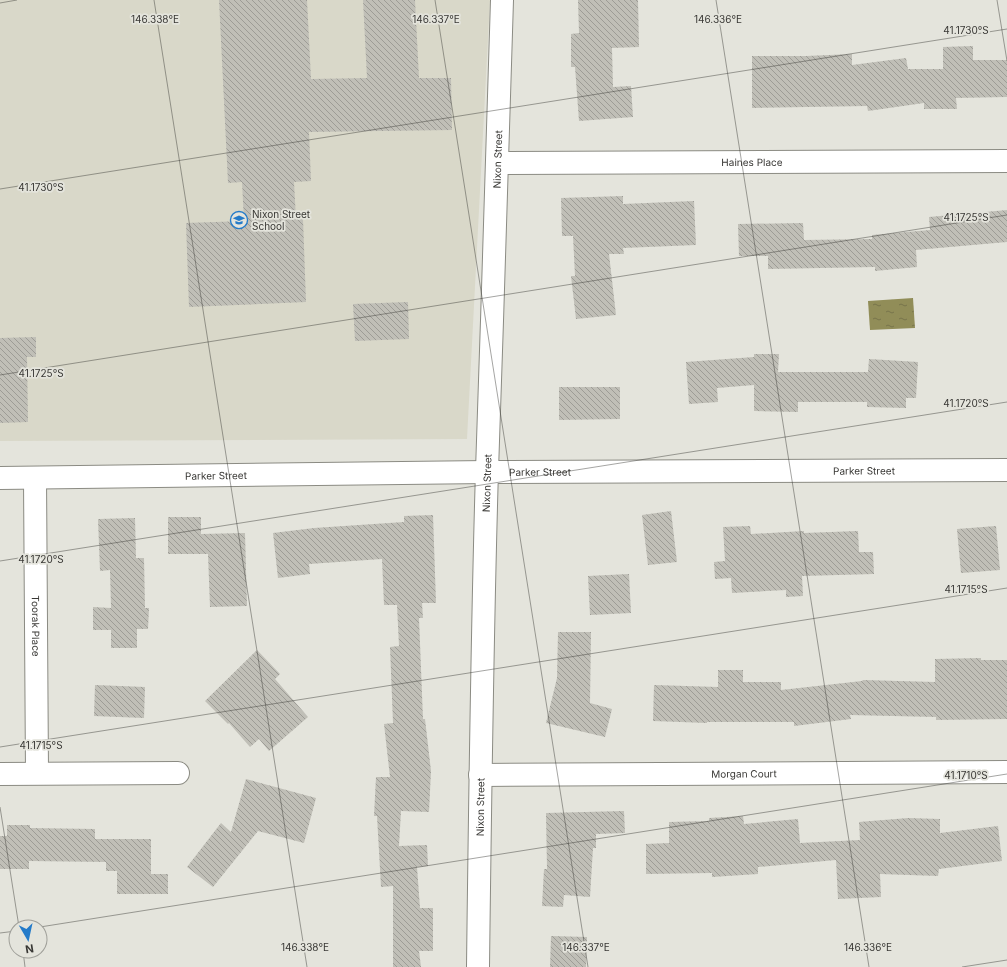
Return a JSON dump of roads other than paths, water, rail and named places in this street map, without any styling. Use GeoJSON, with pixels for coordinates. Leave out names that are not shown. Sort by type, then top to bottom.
{"type":"FeatureCollection","features":[{"type":"Feature","properties":{"kind":"street","name":"Nixon Street"},"geometry":{"type":"LineString","coordinates":[[478,967],[480,775],[487,472],[502,0]]}},
{"type":"Feature","properties":{"kind":"street","name":"Haines Place"},"geometry":{"type":"LineString","coordinates":[[498,163],[1007,161]]}},
{"type":"Feature","properties":{"kind":"street","name":"Parker Street"},"geometry":{"type":"LineString","coordinates":[[0,478],[487,472],[1007,470]]}},
{"type":"Feature","properties":{"kind":"street","name":"Toorak Place"},"geometry":{"type":"LineString","coordinates":[[35,478],[38,773]]}},
{"type":"Feature","properties":{"kind":"street","name":"Morgan Court"},"geometry":{"type":"LineString","coordinates":[[480,775],[1007,772]]}},
{"type":"Feature","properties":{"kind":"street"},"geometry":{"type":"LineString","coordinates":[[0,774],[178,773]]}},
{"type":"Feature","properties":{"kind":"water"},"geometry":{"type":"Polygon","coordinates":[[[913,298],[915,328],[870,330],[868,301],[913,298]]]}},
{"type":"Feature","properties":{"kind":"place","name":"Nixon Street School"},"geometry":{"type":"Point","coordinates":[239,220]}}]}
